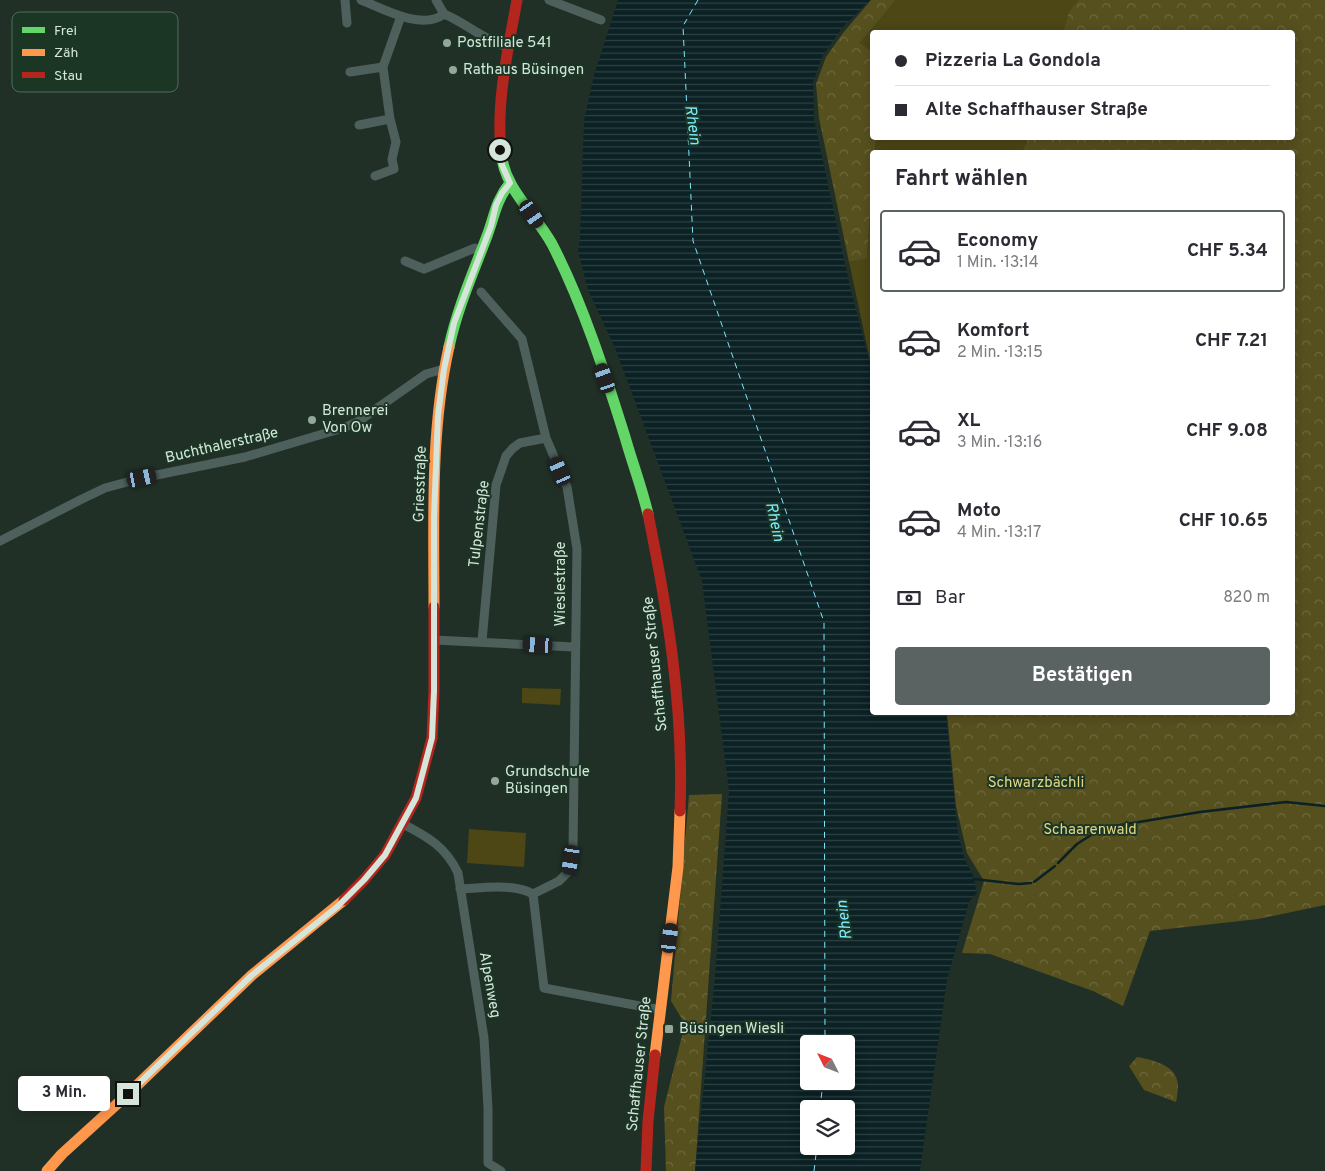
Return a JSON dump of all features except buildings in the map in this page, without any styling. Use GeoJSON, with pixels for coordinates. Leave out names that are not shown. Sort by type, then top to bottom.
{"type":"FeatureCollection","features":[{"type":"Feature","properties":{"kind":"main road","name":"Schaffhauser Straße"},"geometry":{"type":"LineString","coordinates":[[517,0],[503,76],[499,133],[502,165],[510,183],[551,243],[583,316],[634,466],[647,510],[661,577],[676,688],[680,732],[681,790],[678,867],[648,1121],[646,1171]]}},
{"type":"Feature","properties":{"kind":"main road","name":"Griesstraße"},"geometry":{"type":"LineString","coordinates":[[46,1171],[252,975],[344,899],[364,880],[385,855],[416,798],[432,738],[434,691],[434,517],[438,415],[444,369],[454,323],[491,226],[498,198],[510,183]]}},
{"type":"Feature","properties":{"kind":"street"},"geometry":{"type":"LineString","coordinates":[[345,0],[347,23]]}},
{"type":"Feature","properties":{"kind":"street"},"geometry":{"type":"LineString","coordinates":[[361,0],[401,16],[420,21],[437,19],[444,14]]}},
{"type":"Feature","properties":{"kind":"street"},"geometry":{"type":"LineString","coordinates":[[436,0],[444,14],[457,19],[491,41],[508,47]]}},
{"type":"Feature","properties":{"kind":"street"},"geometry":{"type":"LineString","coordinates":[[549,0],[601,20]]}},
{"type":"Feature","properties":{"kind":"street"},"geometry":{"type":"LineString","coordinates":[[376,176],[394,169],[392,159],[396,142],[390,119],[383,67],[401,16]]}},
{"type":"Feature","properties":{"kind":"street"},"geometry":{"type":"LineString","coordinates":[[350,72],[383,67]]}},
{"type":"Feature","properties":{"kind":"street"},"geometry":{"type":"LineString","coordinates":[[359,125],[390,119]]}},
{"type":"Feature","properties":{"kind":"street"},"geometry":{"type":"LineString","coordinates":[[405,261],[424,269],[475,248],[482,250]]}},
{"type":"Feature","properties":{"kind":"street","name":"Wieslestraße"},"geometry":{"type":"LineString","coordinates":[[481,292],[522,339],[546,438],[567,487],[576,549],[573,849],[570,870],[559,881],[533,894]]}},
{"type":"Feature","properties":{"kind":"street","name":"Buchthalerstraße"},"geometry":{"type":"LineString","coordinates":[[0,541],[105,488],[142,478],[245,457],[343,428],[359,421],[426,374],[444,369]]}},
{"type":"Feature","properties":{"kind":"street","name":"Tulpenstraße"},"geometry":{"type":"LineString","coordinates":[[482,642],[496,486],[506,456],[512,448],[520,443],[546,438]]}},
{"type":"Feature","properties":{"kind":"street"},"geometry":{"type":"LineString","coordinates":[[434,640],[574,647]]}},
{"type":"Feature","properties":{"kind":"street","name":"Alpenweg"},"geometry":{"type":"LineString","coordinates":[[403,824],[426,836],[442,848],[452,860],[458,873],[484,1038],[488,1116],[488,1163],[500,1171]]}},
{"type":"Feature","properties":{"kind":"street"},"geometry":{"type":"LineString","coordinates":[[460,889],[489,887],[524,889],[533,894],[544,988],[661,1010]]}},
{"type":"Feature","properties":{"kind":"shaded area"},"geometry":{"type":"Polygon","coordinates":[[[896,0],[1078,0],[1069,11],[1064,30],[871,30],[896,0]]]}},
{"type":"Feature","properties":{"kind":"shaded area"},"geometry":{"type":"Polygon","coordinates":[[[870,31],[870,50],[860,43],[870,31]]]}},
{"type":"Feature","properties":{"kind":"shaded area"},"geometry":{"type":"Polygon","coordinates":[[[876,140],[1028,140],[1022,150],[875,150],[876,140]]]}},
{"type":"Feature","properties":{"kind":"shaded area"},"geometry":{"type":"Polygon","coordinates":[[[870,211],[870,360],[849,262],[867,257],[870,211]]]}},
{"type":"Feature","properties":{"kind":"shaded area"},"geometry":{"type":"Polygon","coordinates":[[[522,688],[561,689],[560,705],[522,703],[522,688]]]}},
{"type":"Feature","properties":{"kind":"shaded area"},"geometry":{"type":"Polygon","coordinates":[[[469,829],[526,833],[524,867],[467,863],[469,829]]]}},
{"type":"Feature","properties":{"kind":"green space"},"geometry":{"type":"Polygon","coordinates":[[[871,0],[896,0],[860,43],[870,50],[870,140],[876,140],[875,150],[870,150],[870,212],[867,258],[849,262],[819,118],[816,84],[826,57],[843,33],[871,0]]]}},
{"type":"Feature","properties":{"kind":"green space","name":"Schaarenwald"},"geometry":{"type":"Polygon","coordinates":[[[1078,0],[1325,0],[1325,905],[1258,919],[1150,931],[1123,1006],[1093,991],[990,954],[962,953],[984,881],[967,853],[956,806],[947,715],[1295,715],[1295,150],[1022,150],[1028,140],[1295,140],[1295,30],[1064,30],[1069,11],[1078,0]]]}},
{"type":"Feature","properties":{"kind":"green space"},"geometry":{"type":"Polygon","coordinates":[[[722,794],[695,1171],[666,1171],[664,1107],[685,1024],[671,1001],[689,795],[722,794]]]}},
{"type":"Feature","properties":{"kind":"green space"},"geometry":{"type":"Polygon","coordinates":[[[1137,1057],[1169,1068],[1177,1078],[1176,1102],[1144,1090],[1129,1066],[1137,1057]]]}},
{"type":"Feature","properties":{"kind":"water","name":"Rhein"},"geometry":{"type":"Polygon","coordinates":[[[618,0],[870,0],[842,28],[823,55],[813,82],[814,119],[850,287],[870,362],[870,715],[946,715],[958,834],[965,860],[973,875],[977,893],[969,902],[947,980],[920,1171],[695,1171],[715,977],[729,791],[702,581],[615,348],[588,290],[578,251],[584,120],[594,75],[618,0]]]}},
{"type":"Feature","properties":{"kind":"waterway"},"geometry":{"type":"LineString","coordinates":[[1058,863],[1077,844],[1102,828],[1200,812],[1286,802],[1325,806]]}},
{"type":"Feature","properties":{"kind":"waterway"},"geometry":{"type":"LineString","coordinates":[[1034,882],[1055,866]]}},
{"type":"Feature","properties":{"kind":"waterway"},"geometry":{"type":"LineString","coordinates":[[974,879],[1019,884],[1031,883]]}},
{"type":"Feature","properties":{"kind":"ferry route"},"geometry":{"type":"LineString","coordinates":[[698,0],[683,26],[693,241],[824,622],[825,1035]]}},
{"type":"Feature","properties":{"kind":"ferry route"},"geometry":{"type":"LineString","coordinates":[[821,1100],[822,1090]]}},
{"type":"Feature","properties":{"kind":"ferry route"},"geometry":{"type":"LineString","coordinates":[[814,1171],[816,1155]]}},
{"type":"Feature","properties":{"kind":"traffic: fast"},"geometry":{"type":"LineString","coordinates":[[501,152],[508,178],[552,244],[574,290],[610,388],[648,514]]}},
{"type":"Feature","properties":{"kind":"traffic: fast"},"geometry":{"type":"LineString","coordinates":[[449,347],[461,305],[496,209],[501,196],[510,183]]}},
{"type":"Feature","properties":{"kind":"traffic: slow"},"geometry":{"type":"LineString","coordinates":[[434,607],[434,476],[439,411],[449,347]]}},
{"type":"Feature","properties":{"kind":"traffic: slow"},"geometry":{"type":"LineString","coordinates":[[655,1055],[678,867],[680,811]]}},
{"type":"Feature","properties":{"kind":"traffic: slow"},"geometry":{"type":"LineString","coordinates":[[47,1171],[62,1154],[128,1094],[252,975],[344,900]]}},
{"type":"Feature","properties":{"kind":"traffic: jam"},"geometry":{"type":"LineString","coordinates":[[501,152],[501,95],[517,0]]}},
{"type":"Feature","properties":{"kind":"traffic: jam"},"geometry":{"type":"LineString","coordinates":[[648,514],[668,624],[677,698],[681,773],[680,811]]}},
{"type":"Feature","properties":{"kind":"traffic: jam"},"geometry":{"type":"LineString","coordinates":[[344,900],[385,855],[416,798],[432,738],[434,607]]}},
{"type":"Feature","properties":{"kind":"traffic: jam"},"geometry":{"type":"LineString","coordinates":[[646,1171],[648,1121],[655,1055]]}},
{"type":"Feature","properties":{"kind":"place","name":"Postfiliale 541"},"geometry":{"type":"Point","coordinates":[447,43]}},
{"type":"Feature","properties":{"kind":"place","name":"Rathaus Büsingen"},"geometry":{"type":"Point","coordinates":[453,70]}},
{"type":"Feature","properties":{"kind":"place","name":"Brennerei Von Ow"},"geometry":{"type":"Point","coordinates":[312,420]}},
{"type":"Feature","properties":{"kind":"place","name":"Grundschule Büsingen"},"geometry":{"type":"Point","coordinates":[495,781]}},
{"type":"Feature","properties":{"kind":"place","name":"Büsingen Wiesli"},"geometry":{"type":"Point","coordinates":[669,1029]}},
{"type":"Feature","properties":{"kind":"route"},"geometry":{"type":"LineString","coordinates":[[128,1094],[252,975],[338,906],[364,880],[385,855],[416,798],[432,738],[434,691],[434,517],[438,415],[442,384],[454,323],[491,226],[498,198],[510,183],[502,165],[500,150]]}},
{"type":"Feature","properties":{"kind":"park label","name":"Schwarzbächli"},"geometry":{"type":"Point","coordinates":[1036,783]}}]}
